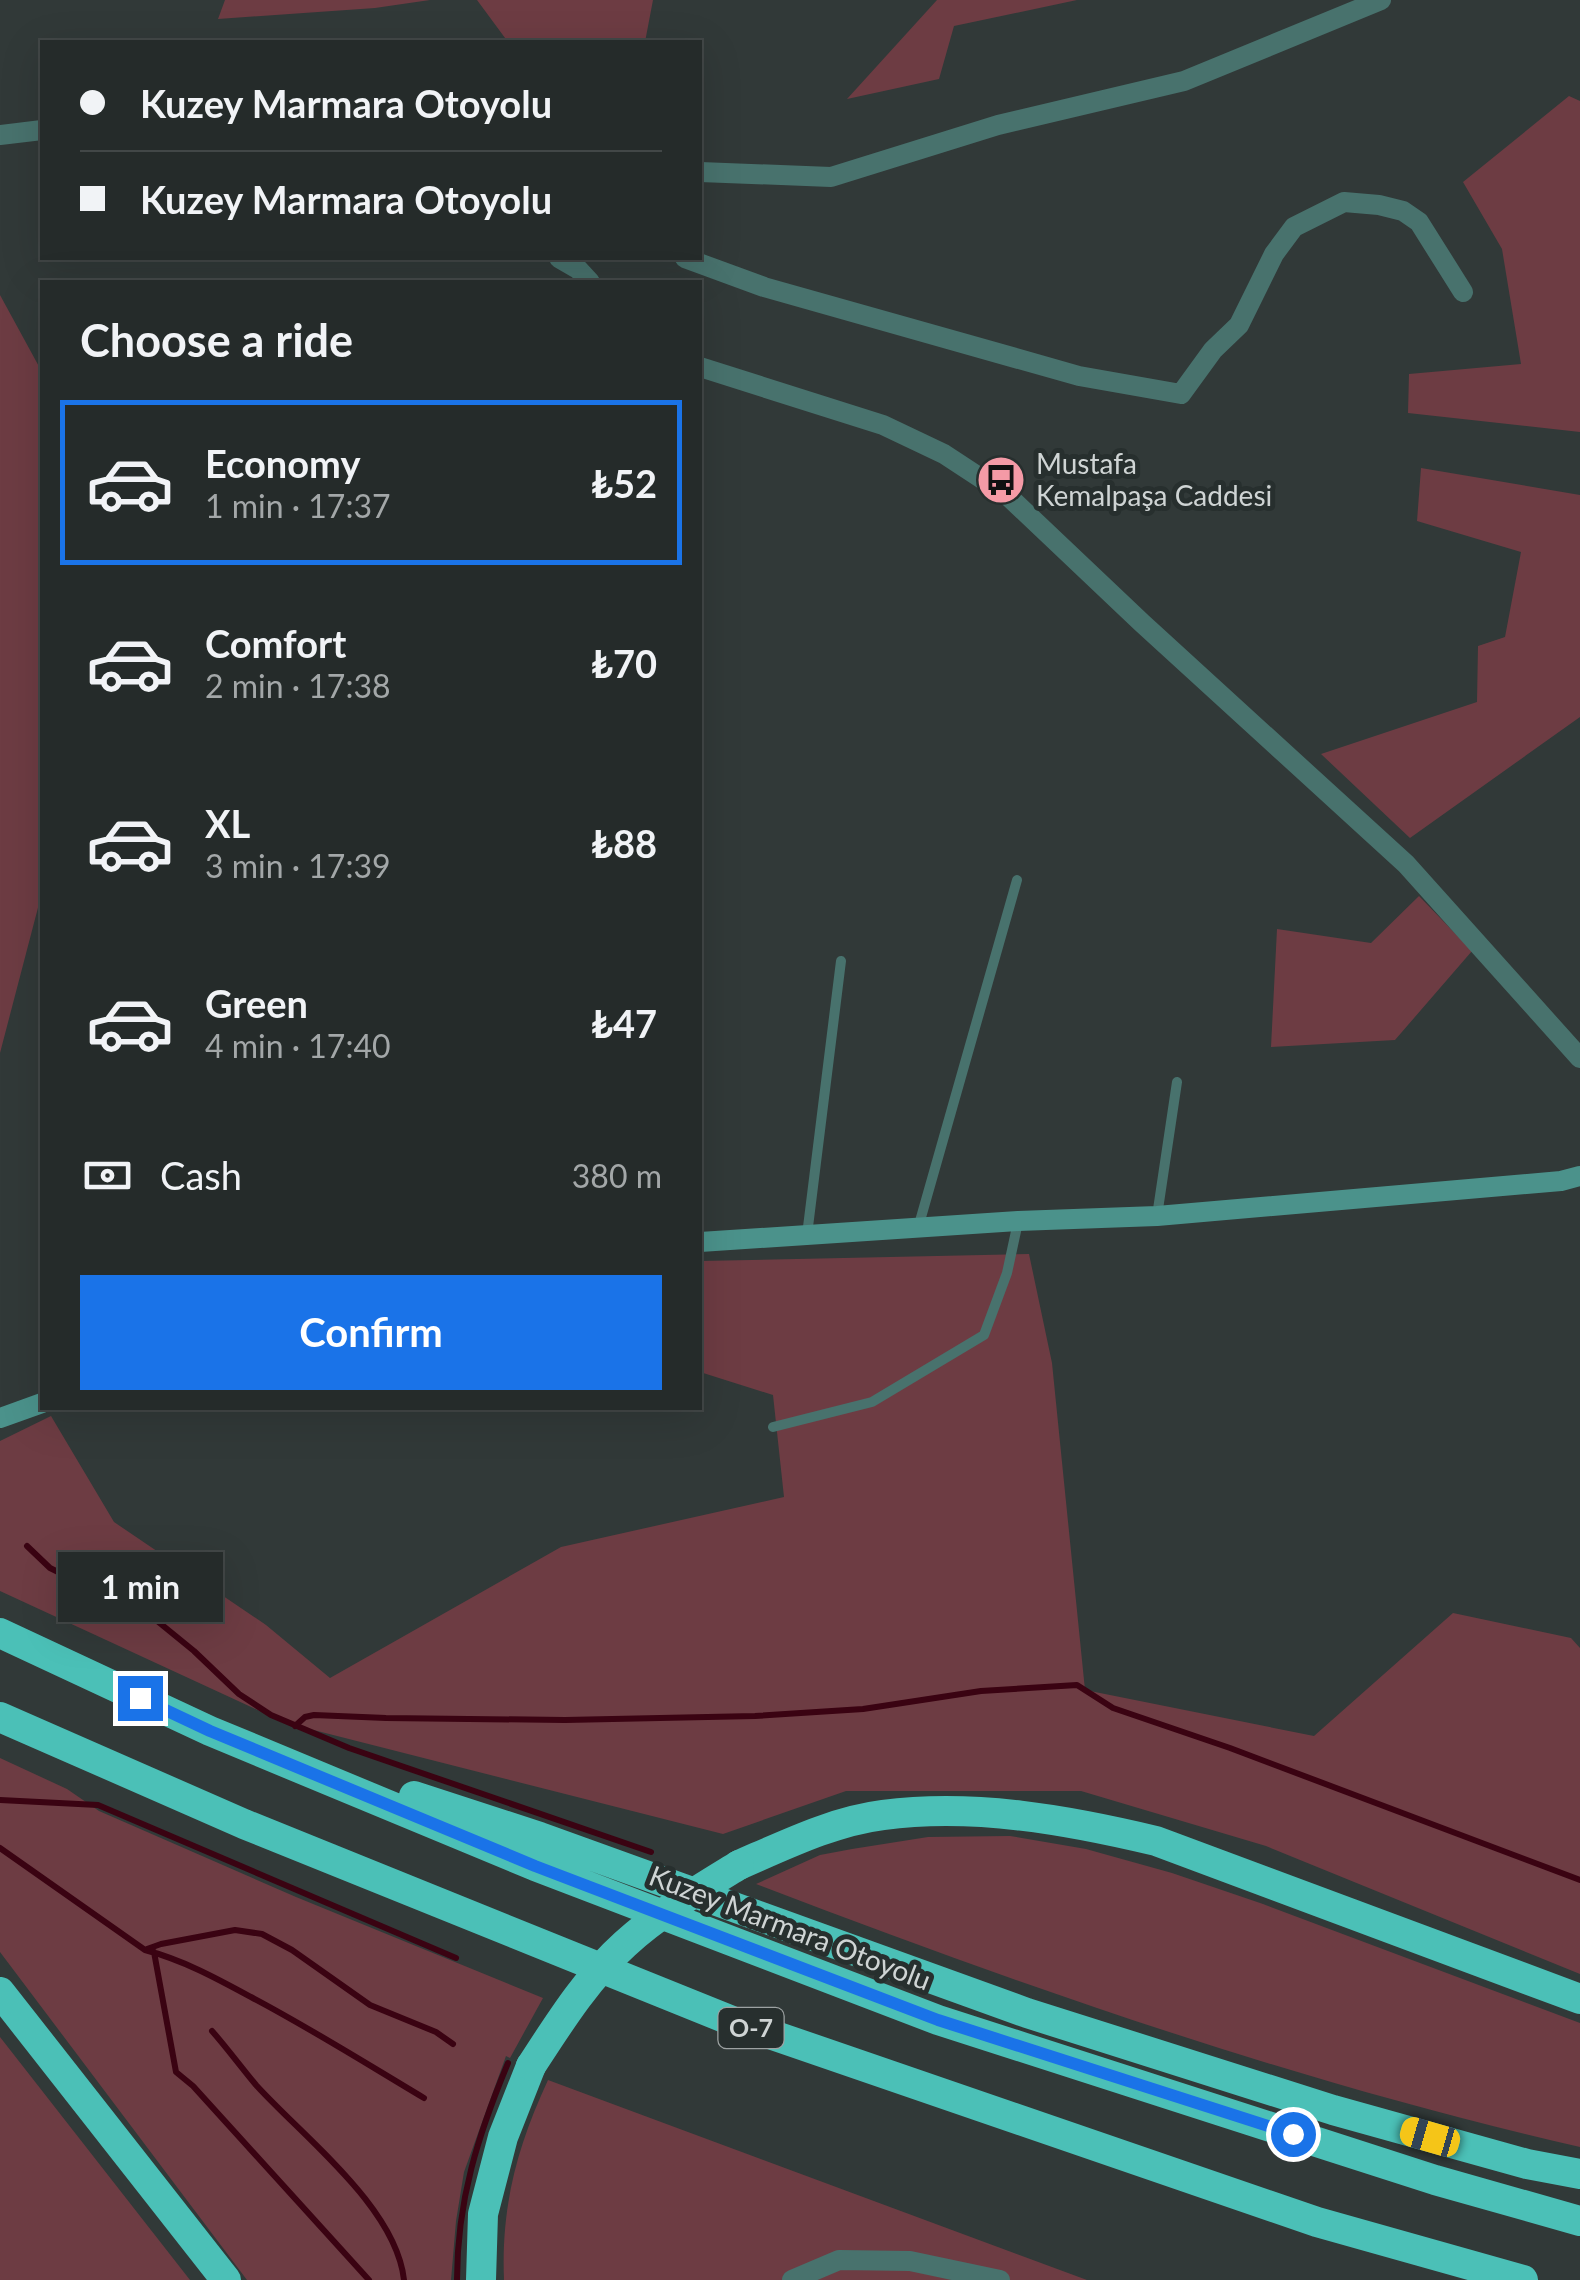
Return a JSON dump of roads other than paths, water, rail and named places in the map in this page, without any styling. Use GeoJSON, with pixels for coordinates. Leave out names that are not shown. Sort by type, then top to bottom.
{"type":"FeatureCollection","features":[{"type":"Feature","properties":{"kind":"highway","name":"Kuzey Marmara Otoyolu"},"geometry":{"type":"LineString","coordinates":[[0,1633],[210,1731],[535,1866],[938,2020],[1435,2180],[1580,2220]]}},
{"type":"Feature","properties":{"kind":"highway","name":"O-7"},"geometry":{"type":"LineString","coordinates":[[0,1717],[244,1824],[732,2021],[1317,2222],[1523,2280]]}},
{"type":"Feature","properties":{"kind":"highway"},"geometry":{"type":"LineString","coordinates":[[210,1731],[540,1837],[1026,2014],[1333,2110],[1528,2164],[1580,2174]]}},
{"type":"Feature","properties":{"kind":"highway"},"geometry":{"type":"LineString","coordinates":[[481,2280],[483,2214],[503,2137],[531,2066],[586,1986],[625,1944],[681,1900],[740,1865],[810,1834],[882,1814],[956,1811],[1032,1817],[1156,1841],[1580,1998]]}},
{"type":"Feature","properties":{"kind":"highway"},"geometry":{"type":"LineString","coordinates":[[0,1992],[226,2280]]}},
{"type":"Feature","properties":{"kind":"main road"},"geometry":{"type":"LineString","coordinates":[[702,1242],[1157,1216],[1561,1181],[1580,1176]]}},
{"type":"Feature","properties":{"kind":"main road"},"geometry":{"type":"LineString","coordinates":[[0,1418],[40,1403]]}},
{"type":"Feature","properties":{"kind":"street"},"geometry":{"type":"LineString","coordinates":[[702,172],[831,177],[998,125],[1184,81],[1382,0]]}},
{"type":"Feature","properties":{"kind":"street"},"geometry":{"type":"LineString","coordinates":[[0,135],[40,130]]}},
{"type":"Feature","properties":{"kind":"street"},"geometry":{"type":"LineString","coordinates":[[691,260],[764,286],[1079,376],[1180,394],[1213,350],[1238,325],[1274,254],[1294,227],[1344,202],[1403,211],[1419,222],[1463,292]]}},
{"type":"Feature","properties":{"kind":"street"},"geometry":{"type":"LineString","coordinates":[[702,368],[883,424],[944,454],[1008,496],[1406,864],[1580,1058]]}},
{"type":"Feature","properties":{"kind":"street"},"geometry":{"type":"LineString","coordinates":[[792,2280],[839,2260],[910,2261],[1000,2280]]}},
{"type":"Feature","properties":{"kind":"lane"},"geometry":{"type":"LineString","coordinates":[[918,1228],[1016,880]]}},
{"type":"Feature","properties":{"kind":"lane"},"geometry":{"type":"LineString","coordinates":[[807,1235],[842,961]]}},
{"type":"Feature","properties":{"kind":"lane"},"geometry":{"type":"LineString","coordinates":[[1157,1216],[1177,1082]]}},
{"type":"Feature","properties":{"kind":"lane"},"geometry":{"type":"LineString","coordinates":[[773,1427],[872,1402],[984,1334],[1007,1273],[1018,1221]]}},
{"type":"Feature","properties":{"kind":"waterway"},"geometry":{"type":"LineString","coordinates":[[27,1546],[50,1568],[156,1620],[239,1694],[271,1715],[349,1748],[651,1852]]}},
{"type":"Feature","properties":{"kind":"waterway"},"geometry":{"type":"LineString","coordinates":[[295,1726],[314,1715],[565,1720],[755,1716],[863,1709],[981,1691],[1077,1685],[1113,1708],[1580,1880]]}},
{"type":"Feature","properties":{"kind":"waterway"},"geometry":{"type":"LineString","coordinates":[[0,1800],[98,1805],[456,1958]]}},
{"type":"Feature","properties":{"kind":"waterway"},"geometry":{"type":"LineString","coordinates":[[0,1848],[145,1950],[225,1983],[424,2098]]}},
{"type":"Feature","properties":{"kind":"waterway"},"geometry":{"type":"LineString","coordinates":[[147,1949],[235,1930],[262,1934],[292,1950],[370,2005],[436,2032],[453,2044]]}},
{"type":"Feature","properties":{"kind":"waterway"},"geometry":{"type":"LineString","coordinates":[[154,1952],[176,2072],[369,2280]]}},
{"type":"Feature","properties":{"kind":"waterway"},"geometry":{"type":"LineString","coordinates":[[212,2031],[256,2085],[366,2200],[397,2253],[404,2280]]}},
{"type":"Feature","properties":{"kind":"waterway"},"geometry":{"type":"LineString","coordinates":[[457,2280],[461,2223],[471,2169],[508,2063]]}},
{"type":"Feature","properties":{"kind":"place","name":"Mustafa Kemalpaşa Caddesi"},"geometry":{"type":"Point","coordinates":[1001,480]}}]}
